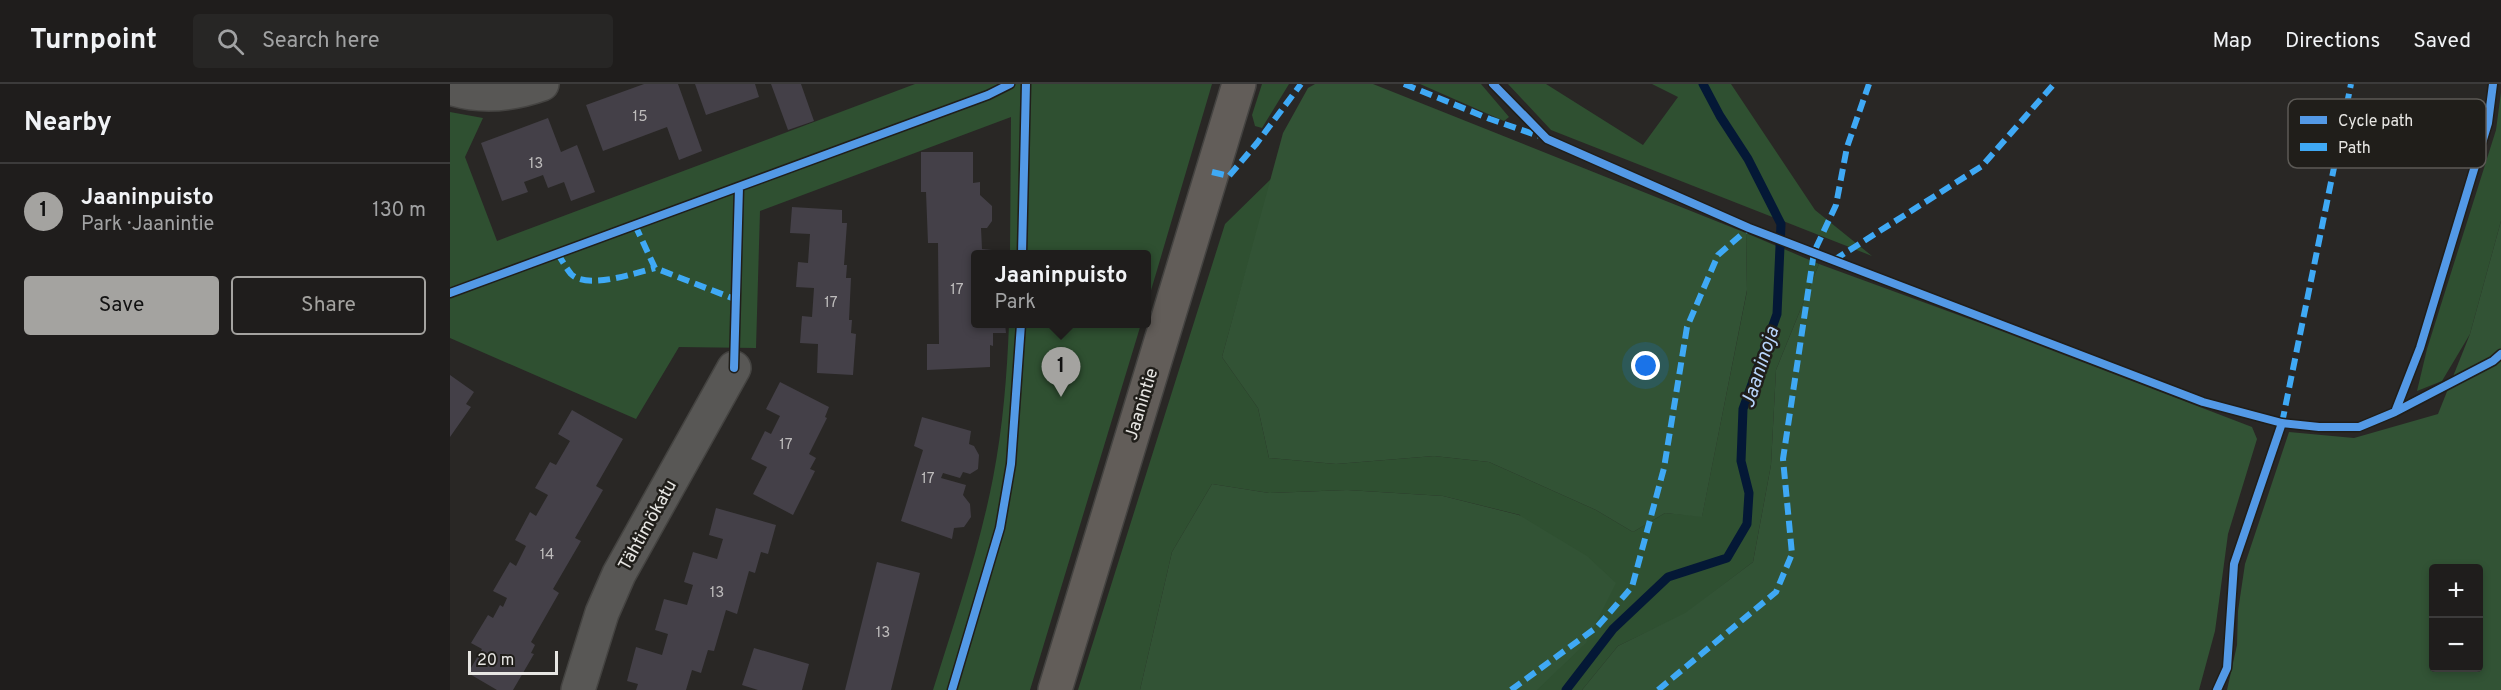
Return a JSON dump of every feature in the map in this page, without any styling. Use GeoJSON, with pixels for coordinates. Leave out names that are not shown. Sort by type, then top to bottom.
{"type":"FeatureCollection","features":[{"type":"Feature","properties":{"kind":"main road","name":"Jaanintie"},"geometry":{"type":"LineString","coordinates":[[1055,690],[1239,84]]}},
{"type":"Feature","properties":{"kind":"street"},"geometry":{"type":"LineString","coordinates":[[450,88],[470,95],[501,94],[542,84]]}},
{"type":"Feature","properties":{"kind":"street","name":"Tähtimökatu"},"geometry":{"type":"LineString","coordinates":[[578,690],[602,613],[619,574],[734,368]]}},
{"type":"Feature","properties":{"kind":"green space"},"geometry":{"type":"Polygon","coordinates":[[[915,84],[1212,84],[1151,290],[1151,250],[1010,250],[1011,117],[760,211],[756,348],[679,347],[636,419],[450,338],[450,112],[483,118],[465,157],[497,241],[915,84]]]}},
{"type":"Feature","properties":{"kind":"green space"},"geometry":{"type":"Polygon","coordinates":[[[1262,84],[1289,84],[1262,128],[1255,126],[1252,115],[1262,84]]]}},
{"type":"Feature","properties":{"kind":"green space"},"geometry":{"type":"Polygon","coordinates":[[[1315,84],[1373,84],[1746,233],[1747,290],[1702,517],[1665,513],[1633,532],[1596,510],[1489,462],[1434,456],[1336,464],[1269,458],[1258,408],[1222,357],[1283,133],[1308,88],[1315,84]]]}},
{"type":"Feature","properties":{"kind":"green space"},"geometry":{"type":"Polygon","coordinates":[[[1420,84],[1481,84],[1509,117],[1504,121],[1420,84]]]}},
{"type":"Feature","properties":{"kind":"green space"},"geometry":{"type":"Polygon","coordinates":[[[1508,84],[1546,84],[1643,145],[1678,97],[1652,84],[1731,84],[1815,210],[1872,256],[1551,130],[1508,84]]]}},
{"type":"Feature","properties":{"kind":"green space"},"geometry":{"type":"Polygon","coordinates":[[[2501,92],[2501,221],[2470,334],[2442,381],[2417,391],[2427,349],[2484,168],[2486,168],[2496,130],[2501,92]]]}},
{"type":"Feature","properties":{"kind":"green space"},"geometry":{"type":"Polygon","coordinates":[[[1272,178],[1222,357],[1258,408],[1269,458],[1336,464],[1434,456],[1489,462],[1596,510],[1633,532],[1665,513],[1702,516],[1747,291],[1746,233],[1819,264],[1776,370],[1771,465],[1753,562],[1685,614],[1618,646],[1582,690],[1537,690],[1520,515],[1443,496],[1347,490],[1269,493],[1212,484],[1172,552],[1140,690],[1078,690],[1225,224],[1272,178]]]}},
{"type":"Feature","properties":{"kind":"green space"},"geometry":{"type":"Polygon","coordinates":[[[2501,221],[2501,690],[2227,690],[2237,645],[2238,611],[2245,564],[2289,432],[2354,438],[2438,414],[2470,334],[2501,221]]]}},
{"type":"Feature","properties":{"kind":"green space"},"geometry":{"type":"Polygon","coordinates":[[[1819,264],[2252,427],[2257,439],[2228,534],[2215,631],[2199,690],[1582,690],[1618,646],[1685,613],[1753,562],[1771,465],[1776,370],[1819,264]]]}},
{"type":"Feature","properties":{"kind":"green space"},"geometry":{"type":"Polygon","coordinates":[[[1009,328],[1140,328],[1030,690],[933,690],[974,558],[987,505],[999,440],[1009,328]]]}},
{"type":"Feature","properties":{"kind":"green space"},"geometry":{"type":"Polygon","coordinates":[[[1212,484],[1269,493],[1347,490],[1443,496],[1519,515],[1587,556],[1616,583],[1586,643],[1537,690],[1140,690],[1172,552],[1212,484]]]}},
{"type":"Feature","properties":{"kind":"building"},"geometry":{"type":"Polygon","coordinates":[[[644,84],[678,84],[702,151],[679,160],[667,127],[603,151],[586,105],[644,84]]]}},
{"type":"Feature","properties":{"kind":"building"},"geometry":{"type":"Polygon","coordinates":[[[695,84],[755,84],[759,97],[706,115],[695,84]]]}},
{"type":"Feature","properties":{"kind":"building"},"geometry":{"type":"Polygon","coordinates":[[[771,84],[801,84],[814,121],[788,130],[771,84]]]}},
{"type":"Feature","properties":{"kind":"building"},"geometry":{"type":"Polygon","coordinates":[[[548,118],[561,152],[577,145],[595,192],[571,201],[564,182],[548,188],[543,175],[524,182],[528,192],[502,201],[481,143],[548,118]]]}},
{"type":"Feature","properties":{"kind":"building"},"geometry":{"type":"Polygon","coordinates":[[[921,152],[973,152],[973,183],[980,182],[980,195],[992,206],[992,221],[987,228],[981,228],[982,249],[992,250],[971,250],[971,328],[1005,328],[1006,333],[993,333],[993,346],[990,345],[990,367],[927,370],[927,344],[939,344],[938,243],[928,243],[926,192],[921,192],[921,152]]]}},
{"type":"Feature","properties":{"kind":"building"},"geometry":{"type":"Polygon","coordinates":[[[792,207],[842,210],[842,223],[847,223],[844,265],[847,265],[846,278],[851,278],[849,320],[852,320],[851,333],[856,334],[853,375],[817,373],[818,344],[800,343],[802,316],[812,317],[814,288],[796,287],[798,262],[808,263],[810,234],[790,233],[792,207]]]}},
{"type":"Feature","properties":{"kind":"building"},"geometry":{"type":"Polygon","coordinates":[[[450,375],[474,392],[466,404],[471,407],[450,437],[450,375]]]}},
{"type":"Feature","properties":{"kind":"building"},"geometry":{"type":"Polygon","coordinates":[[[780,382],[829,407],[825,417],[827,418],[809,454],[816,458],[810,469],[815,471],[793,515],[753,494],[767,467],[751,459],[765,431],[771,434],[780,416],[766,409],[780,382]]]}},
{"type":"Feature","properties":{"kind":"building"},"geometry":{"type":"Polygon","coordinates":[[[572,410],[623,439],[596,486],[603,490],[575,538],[581,541],[553,589],[559,593],[531,642],[535,645],[531,653],[534,654],[513,690],[497,690],[468,673],[482,649],[471,643],[488,615],[493,618],[500,605],[503,607],[507,598],[493,591],[510,562],[516,566],[526,546],[515,540],[530,512],[536,516],[548,495],[535,488],[550,462],[556,465],[570,441],[558,434],[572,410]]]}},
{"type":"Feature","properties":{"kind":"building"},"geometry":{"type":"Polygon","coordinates":[[[922,417],[971,431],[969,444],[974,446],[979,455],[978,469],[970,474],[963,472],[960,478],[943,473],[941,478],[966,485],[963,495],[970,504],[971,517],[964,527],[954,528],[952,539],[901,521],[923,450],[914,446],[922,417]]]}},
{"type":"Feature","properties":{"kind":"building"},"geometry":{"type":"Polygon","coordinates":[[[716,508],[776,525],[768,554],[761,552],[755,573],[749,571],[737,614],[726,610],[714,651],[708,650],[701,673],[692,670],[686,690],[636,690],[638,684],[627,681],[636,647],[662,655],[668,634],[655,630],[664,599],[687,605],[693,585],[684,582],[693,552],[717,559],[723,539],[709,535],[716,508]]]}},
{"type":"Feature","properties":{"kind":"building"},"geometry":{"type":"Polygon","coordinates":[[[877,562],[920,573],[891,690],[845,690],[877,562]]]}},
{"type":"Feature","properties":{"kind":"building"},"geometry":{"type":"Polygon","coordinates":[[[754,648],[809,664],[802,690],[758,690],[742,685],[754,648]]]}},
{"type":"Feature","properties":{"kind":"waterway","name":"Jaaninoja"},"geometry":{"type":"LineString","coordinates":[[1566,690],[1613,629],[1668,577],[1727,558],[1747,524],[1749,493],[1741,461],[1743,409],[1777,314],[1781,224],[1748,159],[1720,116],[1703,84]]}},
{"type":"Feature","properties":{"kind":"marked path"},"geometry":{"type":"LineString","coordinates":[[1212,172],[1229,176],[1301,84]]}},
{"type":"Feature","properties":{"kind":"marked path"},"geometry":{"type":"LineString","coordinates":[[1404,84],[1539,136]]}},
{"type":"Feature","properties":{"kind":"marked path"},"geometry":{"type":"LineString","coordinates":[[1658,690],[1776,592],[1792,554],[1783,459],[1814,252],[1836,205],[1847,147],[1869,84]]}},
{"type":"Feature","properties":{"kind":"marked path"},"geometry":{"type":"LineString","coordinates":[[1834,260],[1982,166],[2054,84]]}},
{"type":"Feature","properties":{"kind":"marked path"},"geometry":{"type":"LineString","coordinates":[[2348,99],[2351,84]]}},
{"type":"Feature","properties":{"kind":"marked path"},"geometry":{"type":"LineString","coordinates":[[2282,423],[2334,168]]}},
{"type":"Feature","properties":{"kind":"marked path"},"geometry":{"type":"LineString","coordinates":[[635,225],[655,268],[737,300]]}},
{"type":"Feature","properties":{"kind":"marked path"},"geometry":{"type":"LineString","coordinates":[[1511,690],[1597,627],[1632,587],[1664,468],[1687,327],[1718,255],[1749,228]]}},
{"type":"Feature","properties":{"kind":"marked path"},"geometry":{"type":"LineString","coordinates":[[557,253],[571,274],[578,279],[588,281],[612,279],[655,268]]}},
{"type":"Feature","properties":{"kind":"cycle path"},"geometry":{"type":"LineString","coordinates":[[450,293],[988,95],[1010,84]]}},
{"type":"Feature","properties":{"kind":"cycle path"},"geometry":{"type":"LineString","coordinates":[[1022,250],[1026,84]]}},
{"type":"Feature","properties":{"kind":"cycle path"},"geometry":{"type":"LineString","coordinates":[[1493,84],[1547,139],[1749,228],[2203,402],[2282,423],[2319,427],[2359,427],[2395,412],[2420,348],[2474,168]]}},
{"type":"Feature","properties":{"kind":"cycle path"},"geometry":{"type":"LineString","coordinates":[[2486,130],[2493,84]]}},
{"type":"Feature","properties":{"kind":"cycle path"},"geometry":{"type":"LineString","coordinates":[[734,368],[739,187]]}},
{"type":"Feature","properties":{"kind":"cycle path"},"geometry":{"type":"LineString","coordinates":[[952,690],[1000,528],[1011,464],[1021,328]]}},
{"type":"Feature","properties":{"kind":"cycle path"},"geometry":{"type":"LineString","coordinates":[[2395,412],[2493,361],[2501,354]]}},
{"type":"Feature","properties":{"kind":"cycle path"},"geometry":{"type":"LineString","coordinates":[[2217,690],[2227,668],[2234,564],[2282,423]]}},
{"type":"Feature","properties":{"kind":"place","name":"Jaaninpuisto"},"geometry":{"type":"Point","coordinates":[1061,397]}}]}
